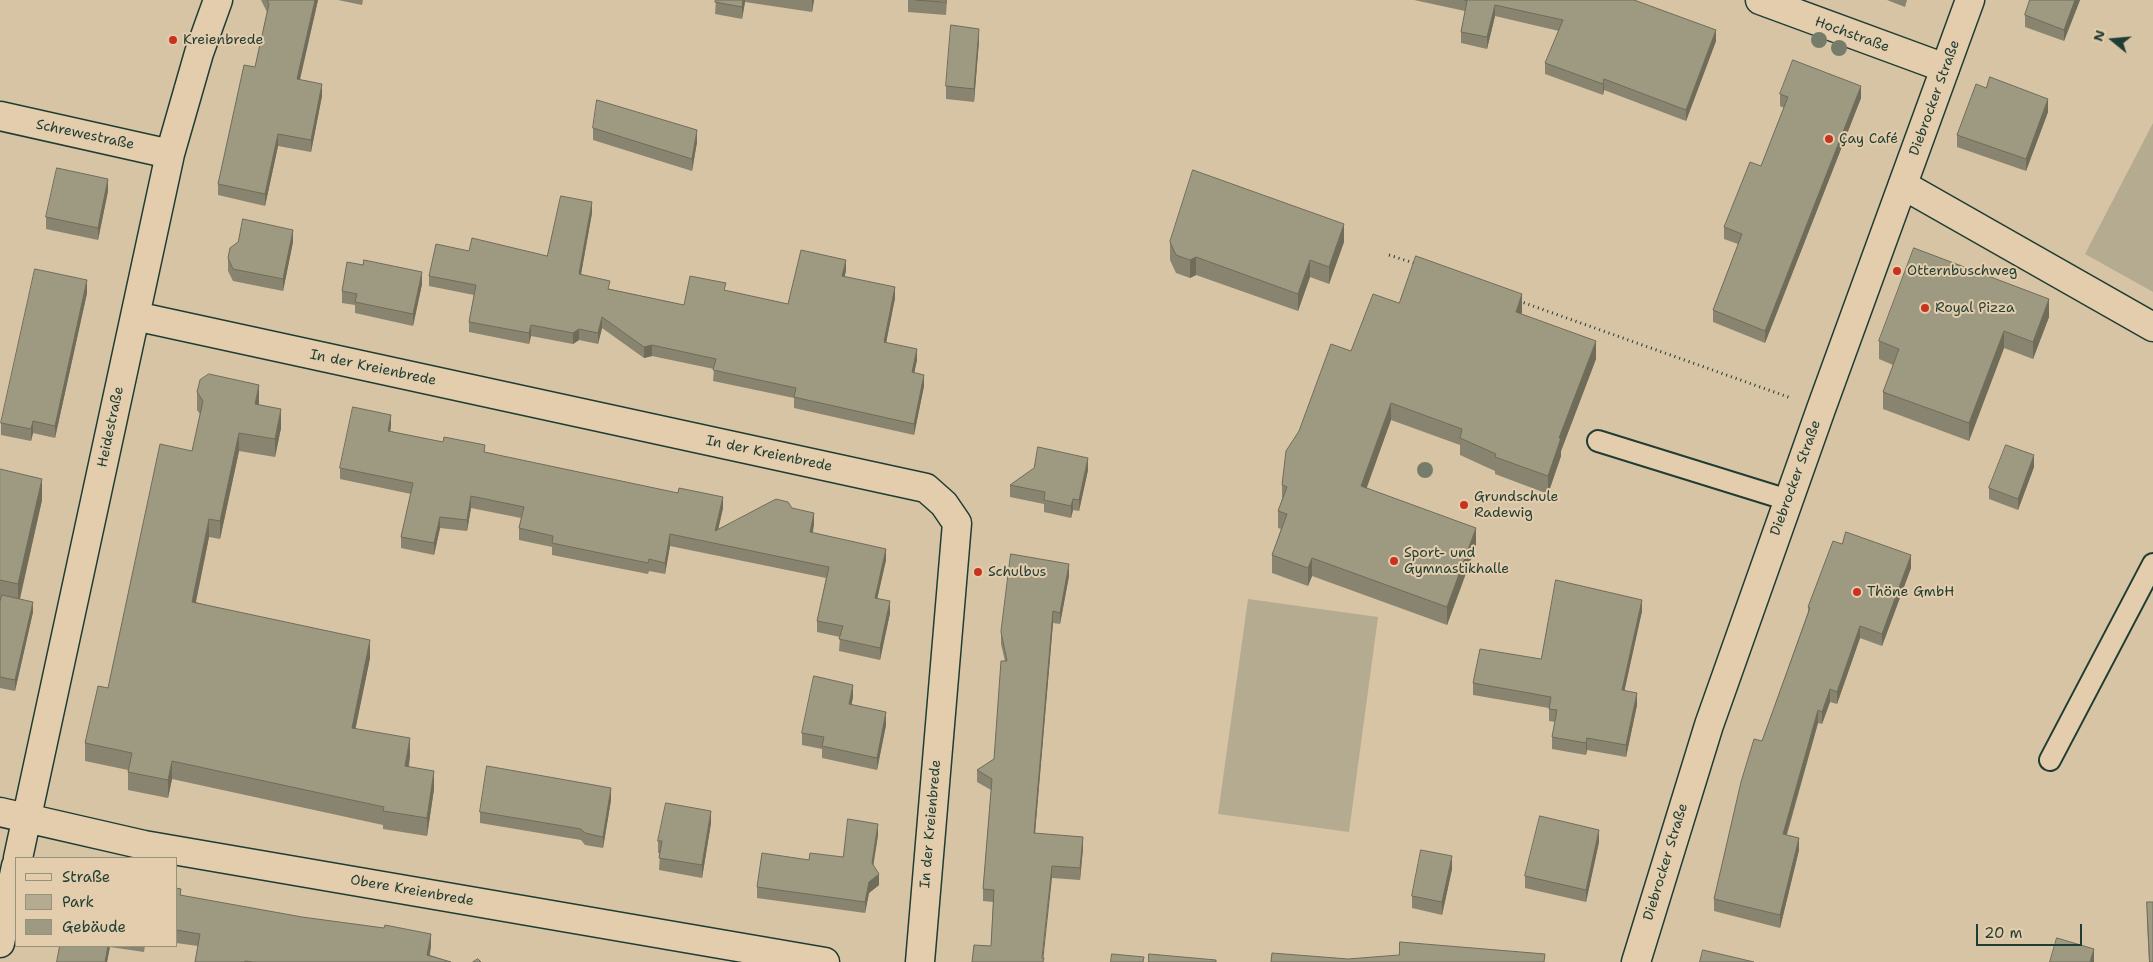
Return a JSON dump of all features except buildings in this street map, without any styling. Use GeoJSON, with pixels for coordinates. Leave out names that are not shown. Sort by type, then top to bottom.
{"type":"FeatureCollection","features":[{"type":"Feature","properties":{"kind":"street","name":"Heidestraße"},"geometry":{"type":"LineString","coordinates":[[18,857],[170,154],[199,53],[218,0]]}},
{"type":"Feature","properties":{"kind":"street","name":"Hochstraße"},"geometry":{"type":"LineString","coordinates":[[1760,0],[1945,68]]}},
{"type":"Feature","properties":{"kind":"street","name":"Diebrocker Straße"},"geometry":{"type":"LineString","coordinates":[[1636,962],[1709,724],[1788,500],[1970,0]]}},
{"type":"Feature","properties":{"kind":"street","name":"Schrewestraße"},"geometry":{"type":"LineString","coordinates":[[0,116],[170,154]]}},
{"type":"Feature","properties":{"kind":"street"},"geometry":{"type":"LineString","coordinates":[[1903,185],[2153,327]]}},
{"type":"Feature","properties":{"kind":"street","name":"In der Kreienbrede"},"geometry":{"type":"LineString","coordinates":[[135,316],[926,488],[944,504],[957,523],[920,962]]}},
{"type":"Feature","properties":{"kind":"street","name":"Obere Kreienbrede"},"geometry":{"type":"LineString","coordinates":[[0,812],[144,845],[825,962]]}},
{"type":"Feature","properties":{"kind":"street"},"geometry":{"type":"LineString","coordinates":[[0,943],[15,871]]}},
{"type":"Feature","properties":{"kind":"lane"},"geometry":{"type":"LineString","coordinates":[[1598,441],[1788,500]]}},
{"type":"Feature","properties":{"kind":"lane"},"geometry":{"type":"LineString","coordinates":[[2050,760],[2153,564]]}},
{"type":"Feature","properties":{"kind":"path"},"geometry":{"type":"LineString","coordinates":[[1389,254],[1418,264]]}},
{"type":"Feature","properties":{"kind":"path"},"geometry":{"type":"LineString","coordinates":[[1511,298],[1789,398]]}},
{"type":"Feature","properties":{"kind":"green space"},"geometry":{"type":"Polygon","coordinates":[[[2153,123],[2153,292],[2085,254],[2153,123]]]}},
{"type":"Feature","properties":{"kind":"green space"},"geometry":{"type":"Polygon","coordinates":[[[1248,599],[1378,617],[1349,832],[1218,814],[1248,599]]]}},
{"type":"Feature","properties":{"kind":"place","name":"Kreienbrede"},"geometry":{"type":"Point","coordinates":[173,40]}},
{"type":"Feature","properties":{"kind":"place","name":"Çay Café"},"geometry":{"type":"Point","coordinates":[1829,139]}},
{"type":"Feature","properties":{"kind":"place","name":"Otternbuschweg"},"geometry":{"type":"Point","coordinates":[1897,271]}},
{"type":"Feature","properties":{"kind":"place","name":"Royal Pizza"},"geometry":{"type":"Point","coordinates":[1925,308]}},
{"type":"Feature","properties":{"kind":"place","name":"Grundschule Radewig"},"geometry":{"type":"Point","coordinates":[1464,505]}},
{"type":"Feature","properties":{"kind":"place","name":"Sport- und Gymnastikhalle"},"geometry":{"type":"Point","coordinates":[1394,561]}},
{"type":"Feature","properties":{"kind":"place","name":"Schulbus"},"geometry":{"type":"Point","coordinates":[978,572]}},
{"type":"Feature","properties":{"kind":"place","name":"Thöne GmbH"},"geometry":{"type":"Point","coordinates":[1857,592]}}]}
